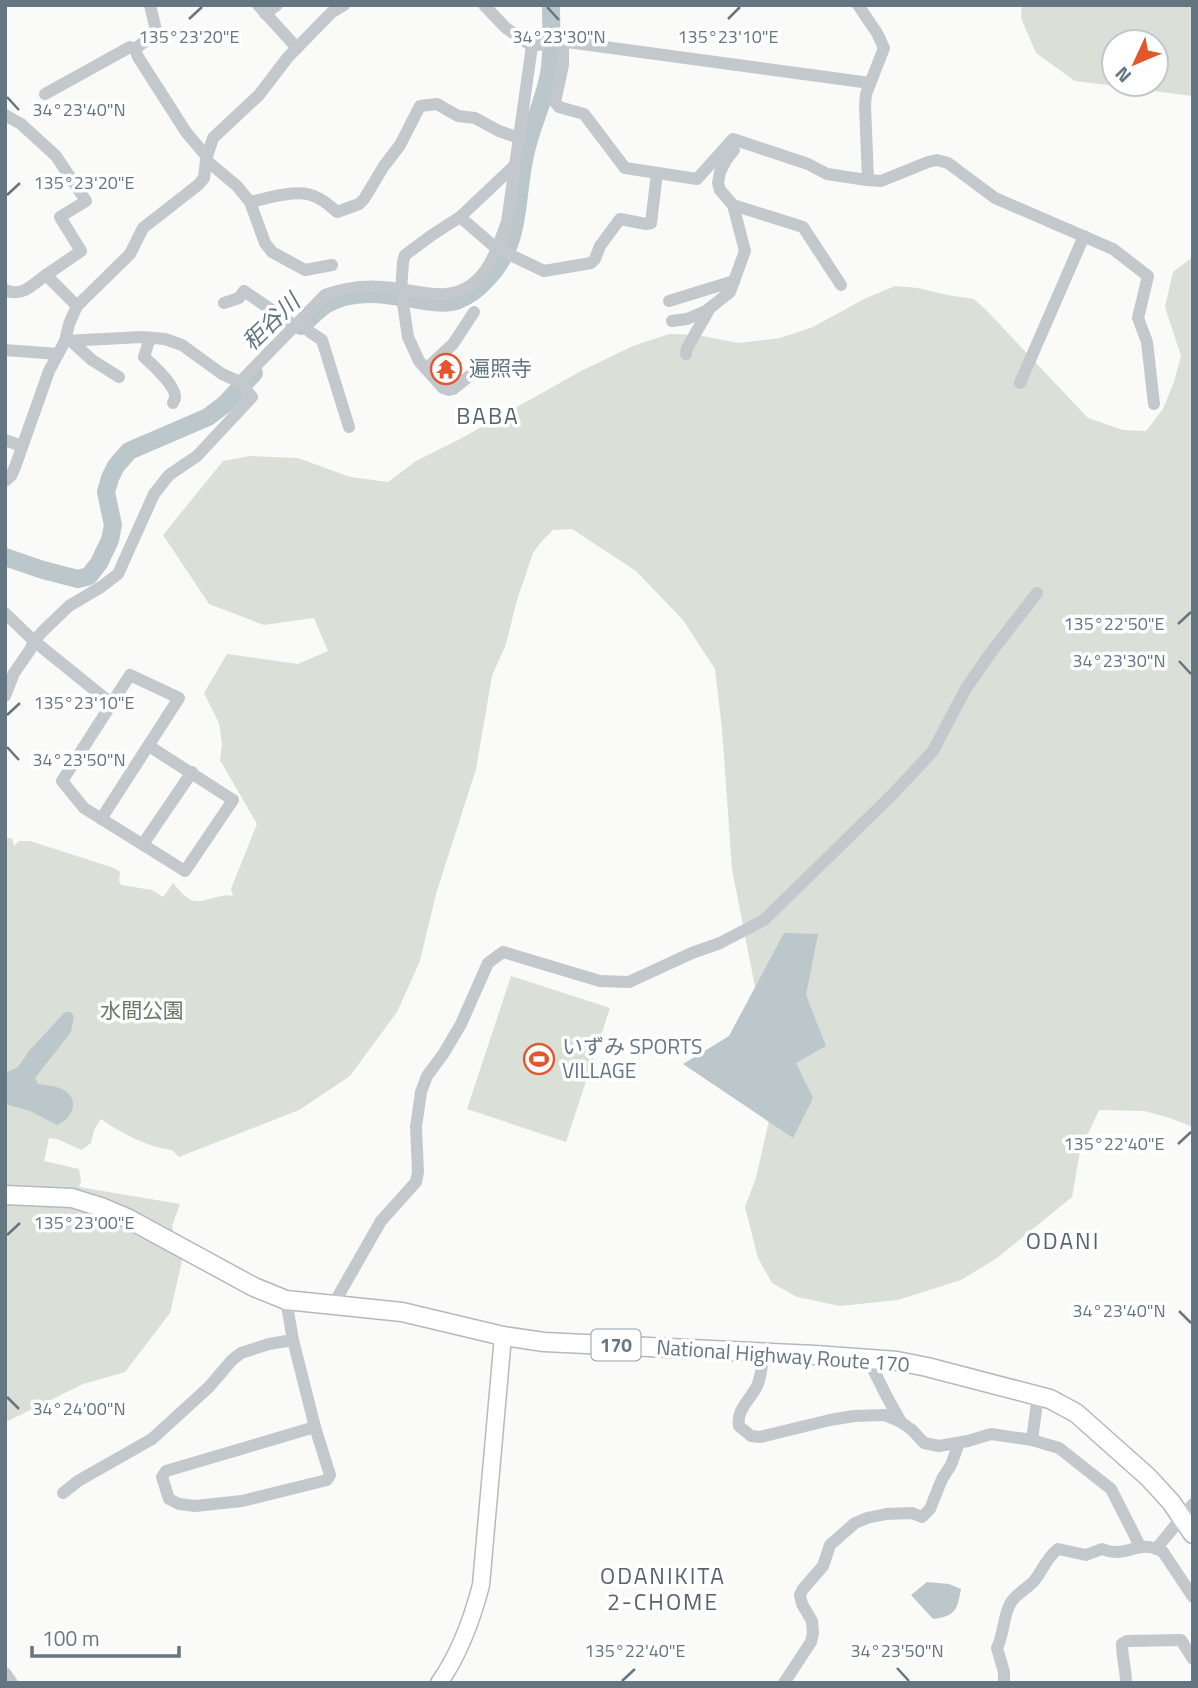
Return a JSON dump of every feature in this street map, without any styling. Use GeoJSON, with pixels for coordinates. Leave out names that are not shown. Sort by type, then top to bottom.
{"type":"FeatureCollection","features":[{"type":"Feature","properties":{"kind":"highway","name":"National Highway Route 170"},"geometry":{"type":"LineString","coordinates":[[5,1195],[72,1198],[94,1204],[127,1218],[254,1287],[286,1300],[402,1312],[503,1336],[552,1342],[897,1362],[928,1367],[1038,1395],[1064,1405],[1090,1425],[1187,1510],[1193,1534]]}},
{"type":"Feature","properties":{"kind":"main road"},"geometry":{"type":"LineString","coordinates":[[439,1683],[464,1639],[481,1585],[503,1336]]}},
{"type":"Feature","properties":{"kind":"street"},"geometry":{"type":"LineString","coordinates":[[135,49],[156,30],[150,5]]}},
{"type":"Feature","properties":{"kind":"street"},"geometry":{"type":"LineString","coordinates":[[277,5],[261,10],[298,48]]}},
{"type":"Feature","properties":{"kind":"street"},"geometry":{"type":"LineString","coordinates":[[5,481],[11,476],[49,371],[67,341],[69,324],[77,306],[130,254],[143,228],[198,186],[204,178],[206,159],[213,138],[259,95],[288,57],[331,13],[344,5]]}},
{"type":"Feature","properties":{"kind":"street"},"geometry":{"type":"LineString","coordinates":[[484,5],[506,28],[532,46],[562,41],[870,83]]}},
{"type":"Feature","properties":{"kind":"street"},"geometry":{"type":"LineString","coordinates":[[858,5],[884,48],[870,83],[865,105],[868,180]]}},
{"type":"Feature","properties":{"kind":"street"},"geometry":{"type":"LineString","coordinates":[[562,41],[563,65],[555,102],[559,107],[584,114],[625,168],[697,179],[733,139],[808,164],[827,174],[868,180],[881,181],[937,160],[948,163],[995,198],[1113,249],[1148,276],[1138,318],[1147,342],[1153,404]]}},
{"type":"Feature","properties":{"kind":"street"},"geometry":{"type":"LineString","coordinates":[[245,387],[325,295],[341,289],[366,286],[435,295],[460,291],[479,278],[507,222],[532,46]]}},
{"type":"Feature","properties":{"kind":"street"},"geometry":{"type":"LineString","coordinates":[[45,94],[130,47],[135,49]]}},
{"type":"Feature","properties":{"kind":"street"},"geometry":{"type":"LineString","coordinates":[[135,49],[186,132],[206,159],[237,186],[250,202],[271,252],[305,270],[332,265]]}},
{"type":"Feature","properties":{"kind":"street"},"geometry":{"type":"LineString","coordinates":[[250,202],[293,194],[309,194],[318,197],[337,212],[359,204],[400,145],[421,106],[437,104],[458,116],[475,118],[519,138]]}},
{"type":"Feature","properties":{"kind":"street"},"geometry":{"type":"LineString","coordinates":[[5,115],[41,140],[56,156],[86,201],[60,217],[81,251],[21,293],[13,294],[5,290]]}},
{"type":"Feature","properties":{"kind":"street"},"geometry":{"type":"LineString","coordinates":[[672,321],[687,319],[711,307],[730,292],[745,251],[733,205],[720,190],[718,183],[726,160],[742,142]]}},
{"type":"Feature","properties":{"kind":"street"},"geometry":{"type":"LineString","coordinates":[[481,367],[453,390],[449,390],[443,388],[419,361],[408,337],[403,307],[403,262],[405,255],[460,217],[515,165]]}},
{"type":"Feature","properties":{"kind":"street"},"geometry":{"type":"LineString","coordinates":[[460,217],[496,248],[544,271],[591,263],[620,219],[652,223],[657,173]]}},
{"type":"Feature","properties":{"kind":"street"},"geometry":{"type":"LineString","coordinates":[[733,205],[803,227],[841,285]]}},
{"type":"Feature","properties":{"kind":"street"},"geometry":{"type":"LineString","coordinates":[[1020,383],[1084,236]]}},
{"type":"Feature","properties":{"kind":"street"},"geometry":{"type":"LineString","coordinates":[[46,275],[77,306]]}},
{"type":"Feature","properties":{"kind":"street"},"geometry":{"type":"LineString","coordinates":[[669,301],[734,281]]}},
{"type":"Feature","properties":{"kind":"street"},"geometry":{"type":"LineString","coordinates":[[224,303],[240,298],[244,291],[322,340],[349,427]]}},
{"type":"Feature","properties":{"kind":"street"},"geometry":{"type":"LineString","coordinates":[[686,354],[711,307]]}},
{"type":"Feature","properties":{"kind":"street"},"geometry":{"type":"LineString","coordinates":[[426,369],[453,344],[474,312]]}},
{"type":"Feature","properties":{"kind":"street"},"geometry":{"type":"LineString","coordinates":[[150,338],[144,357],[162,374],[175,394],[173,403]]}},
{"type":"Feature","properties":{"kind":"street"},"geometry":{"type":"LineString","coordinates":[[5,695],[14,673],[34,641],[69,606],[118,574],[154,494],[169,475],[197,456],[252,397],[245,387],[182,345],[165,339],[67,341]]}},
{"type":"Feature","properties":{"kind":"street"},"geometry":{"type":"LineString","coordinates":[[67,341],[118,377]]}},
{"type":"Feature","properties":{"kind":"street"},"geometry":{"type":"LineString","coordinates":[[5,350],[58,354]]}},
{"type":"Feature","properties":{"kind":"street"},"geometry":{"type":"LineString","coordinates":[[5,440],[22,446]]}},
{"type":"Feature","properties":{"kind":"street"},"geometry":{"type":"LineString","coordinates":[[333,1305],[382,1221],[416,1182],[416,1127],[421,1092],[427,1076],[461,1024],[488,963],[503,952],[600,981],[629,982],[720,943],[764,920],[927,760],[965,690],[1037,593]]}},
{"type":"Feature","properties":{"kind":"street"},"geometry":{"type":"LineString","coordinates":[[5,613],[34,641],[112,704]]}},
{"type":"Feature","properties":{"kind":"street"},"geometry":{"type":"LineString","coordinates":[[101,819],[179,698],[130,676],[62,781],[84,807],[101,819],[185,871],[233,800],[149,746]]}},
{"type":"Feature","properties":{"kind":"street"},"geometry":{"type":"LineString","coordinates":[[143,845],[192,772]]}},
{"type":"Feature","properties":{"kind":"street"},"geometry":{"type":"LineString","coordinates":[[286,1300],[293,1340],[330,1475],[327,1480],[242,1501],[195,1506],[179,1504],[169,1499],[162,1478],[166,1471],[315,1427]]}},
{"type":"Feature","properties":{"kind":"street"},"geometry":{"type":"LineString","coordinates":[[63,1493],[152,1439],[209,1387],[241,1353],[293,1340]]}},
{"type":"Feature","properties":{"kind":"street"},"geometry":{"type":"LineString","coordinates":[[763,1353],[762,1372],[756,1388],[738,1419],[738,1426],[751,1436],[760,1437],[855,1416],[885,1415],[901,1422],[924,1443],[939,1446],[991,1434],[1032,1440],[1059,1448],[1111,1489],[1140,1546]]}},
{"type":"Feature","properties":{"kind":"street"},"geometry":{"type":"LineString","coordinates":[[868,1359],[901,1422]]}},
{"type":"Feature","properties":{"kind":"street"},"geometry":{"type":"LineString","coordinates":[[1032,1440],[1038,1395]]}},
{"type":"Feature","properties":{"kind":"street"},"geometry":{"type":"LineString","coordinates":[[784,1683],[811,1642],[813,1633],[812,1621],[800,1595],[823,1566],[830,1545],[855,1523],[867,1518],[912,1513],[922,1517],[930,1509],[951,1465],[958,1443]]}},
{"type":"Feature","properties":{"kind":"street"},"geometry":{"type":"LineString","coordinates":[[1156,1549],[1187,1510]]}},
{"type":"Feature","properties":{"kind":"street"},"geometry":{"type":"LineString","coordinates":[[1004,1683],[998,1648],[1008,1607],[1034,1581],[1051,1554],[1059,1549],[1086,1555],[1102,1549],[1112,1553],[1140,1546],[1156,1549],[1163,1552],[1193,1597]]}},
{"type":"Feature","properties":{"kind":"street"},"geometry":{"type":"LineString","coordinates":[[1126,1683],[1122,1644],[1127,1641],[1181,1640],[1193,1659]]}},
{"type":"Feature","properties":{"kind":"street"},"geometry":{"type":"LineString","coordinates":[[5,1673],[12,1683]]}},
{"type":"Feature","properties":{"kind":"green space"},"geometry":{"type":"Polygon","coordinates":[[[1022,5],[1193,5],[1193,96],[1170,93],[1170,28],[1100,28],[1100,84],[1075,81],[1036,53],[1021,18],[1022,5]]]}},
{"type":"Feature","properties":{"kind":"green space","name":"水間公園"},"geometry":{"type":"Polygon","coordinates":[[[1193,257],[1193,1127],[1144,1111],[1099,1110],[1080,1151],[1072,1197],[997,1258],[961,1280],[898,1300],[840,1306],[797,1297],[772,1283],[758,1258],[745,1207],[756,1178],[770,1116],[763,1028],[732,869],[715,669],[683,620],[636,571],[572,529],[553,530],[533,553],[506,644],[492,676],[476,769],[436,894],[420,961],[397,1012],[350,1076],[299,1110],[179,1157],[172,1150],[135,1139],[101,1119],[94,1130],[91,1143],[82,1150],[49,1138],[44,1161],[79,1169],[79,1187],[180,1204],[172,1226],[182,1261],[170,1313],[125,1372],[83,1384],[8,1421],[5,1418],[5,838],[12,838],[14,846],[19,841],[30,841],[114,868],[120,872],[121,885],[152,890],[163,897],[173,883],[191,900],[233,896],[231,889],[257,824],[220,760],[222,744],[219,723],[204,693],[227,654],[298,664],[328,651],[314,618],[264,625],[209,604],[163,535],[223,461],[250,456],[298,458],[350,477],[388,482],[416,461],[583,370],[633,346],[669,334],[698,335],[738,343],[780,338],[813,327],[864,299],[895,286],[974,299],[1088,418],[1123,430],[1146,431],[1163,409],[1181,356],[1165,307],[1173,272],[1193,257]]]}},
{"type":"Feature","properties":{"kind":"green space","name":"いずみ SPORTS VILLAGE"},"geometry":{"type":"Polygon","coordinates":[[[511,976],[610,1008],[566,1142],[467,1109],[511,976]]]}},
{"type":"Feature","properties":{"kind":"shaded area"},"geometry":{"type":"Polygon","coordinates":[[[784,933],[818,934],[806,995],[826,1046],[796,1063],[813,1098],[793,1138],[683,1064],[729,1036],[784,933]]]}},
{"type":"Feature","properties":{"kind":"shaded area"},"geometry":{"type":"Polygon","coordinates":[[[65,1012],[74,1016],[71,1032],[35,1078],[38,1084],[62,1089],[71,1098],[71,1113],[57,1125],[30,1111],[5,1104],[5,1073],[18,1067],[65,1012]]]}},
{"type":"Feature","properties":{"kind":"shaded area"},"geometry":{"type":"Polygon","coordinates":[[[927,1582],[949,1584],[961,1589],[951,1614],[933,1619],[911,1595],[927,1582]]]}},
{"type":"Feature","properties":{"kind":"waterway","name":"秬谷川"},"geometry":{"type":"LineString","coordinates":[[301,326],[325,305],[357,295],[380,294],[440,303],[456,301],[479,287],[498,265],[512,235],[526,151],[549,74],[551,5]]}},
{"type":"Feature","properties":{"kind":"waterway","name":"秬谷川"},"geometry":{"type":"LineString","coordinates":[[5,557],[78,579],[89,576],[110,540],[113,525],[106,492],[116,466],[129,451],[208,417],[225,404],[254,373]]}},
{"type":"Feature","properties":{"kind":"place","name":"遍照寺"},"geometry":{"type":"Point","coordinates":[446,369]}},
{"type":"Feature","properties":{"kind":"place","name":"いずみ SPORTS VILLAGE"},"geometry":{"type":"Point","coordinates":[539,1059]}},
{"type":"Feature","properties":{"kind":"district","name":"BABA"},"geometry":{"type":"Point","coordinates":[488,416]}},
{"type":"Feature","properties":{"kind":"district","name":"ODANI"},"geometry":{"type":"Point","coordinates":[1063,1241]}},
{"type":"Feature","properties":{"kind":"district","name":"ODANIKITA 2-CHOME"},"geometry":{"type":"Point","coordinates":[663,1589]}}]}
